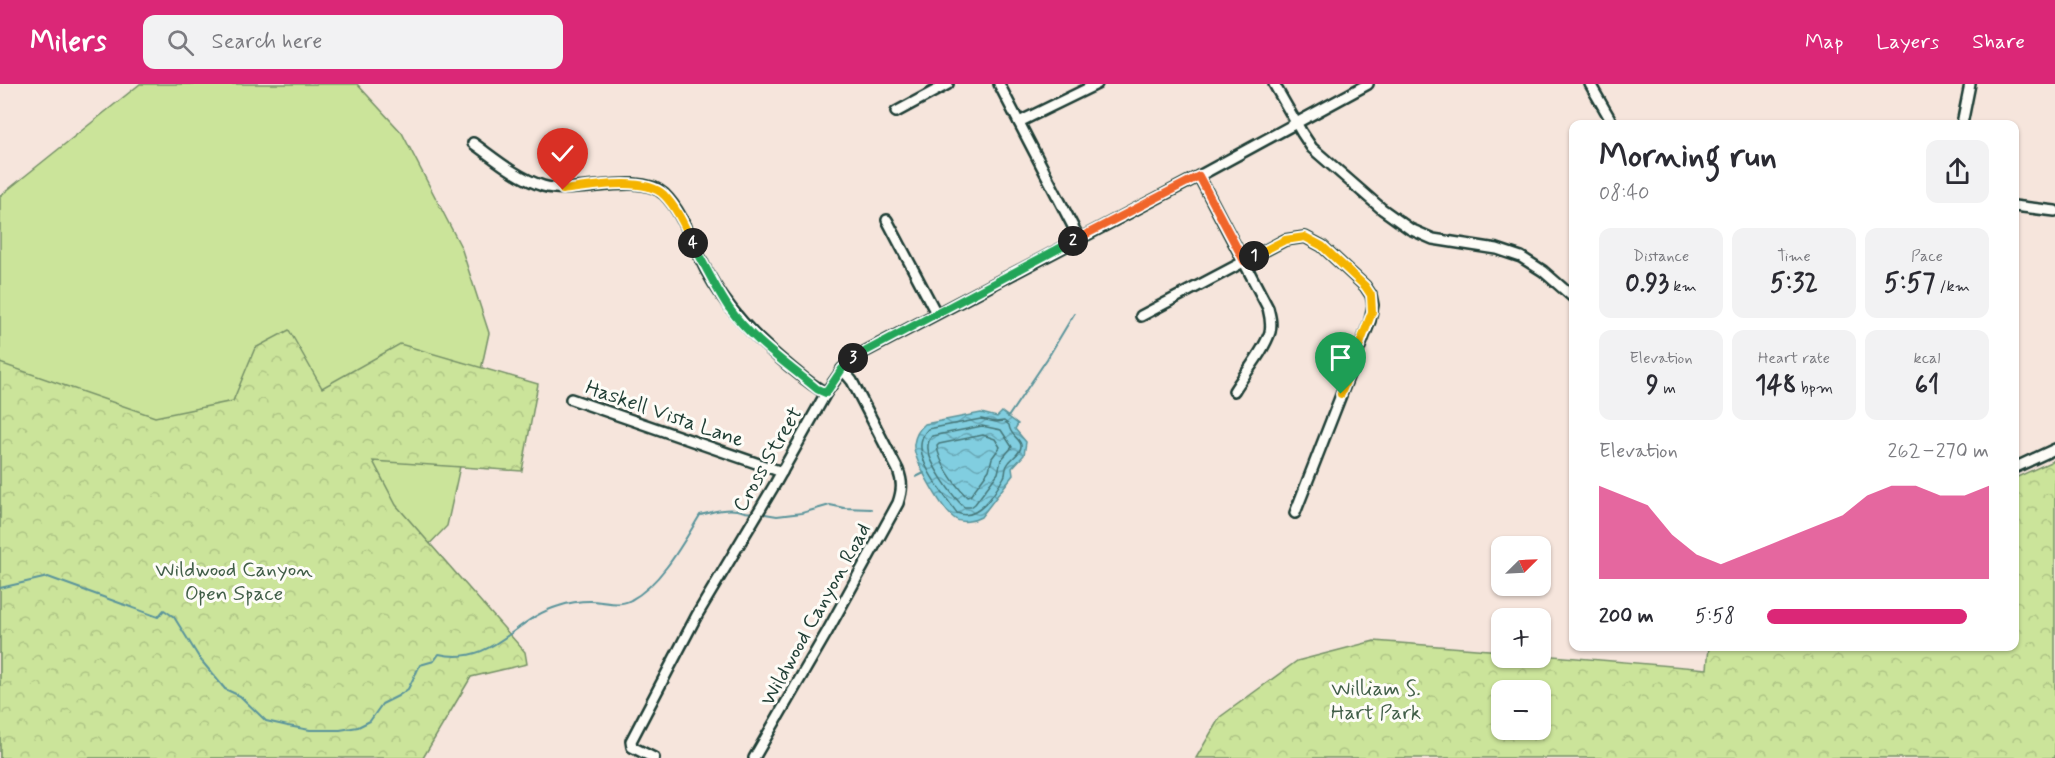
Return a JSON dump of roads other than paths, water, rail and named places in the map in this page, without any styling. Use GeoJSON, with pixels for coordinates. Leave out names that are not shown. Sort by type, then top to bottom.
{"type":"FeatureCollection","features":[{"type":"Feature","properties":{"kind":"street"},"geometry":{"type":"LineString","coordinates":[[896,112],[948,84]]}},
{"type":"Feature","properties":{"kind":"street"},"geometry":{"type":"LineString","coordinates":[[999,84],[1079,238]]}},
{"type":"Feature","properties":{"kind":"street"},"geometry":{"type":"LineString","coordinates":[[1019,122],[1097,84]]}},
{"type":"Feature","properties":{"kind":"street"},"geometry":{"type":"LineString","coordinates":[[1274,84],[1312,148],[1382,209],[1410,229],[1433,239],[1497,249],[1521,257],[1543,271],[1569,294]]}},
{"type":"Feature","properties":{"kind":"street","name":"Cross Street"},"geometry":{"type":"LineString","coordinates":[[654,758],[632,747],[631,741],[697,615],[826,393],[842,369],[857,354],[1199,176],[1368,84]]}},
{"type":"Feature","properties":{"kind":"street"},"geometry":{"type":"LineString","coordinates":[[1590,84],[1611,120]]}},
{"type":"Feature","properties":{"kind":"street"},"geometry":{"type":"LineString","coordinates":[[1963,120],[1970,84]]}},
{"type":"Feature","properties":{"kind":"street"},"geometry":{"type":"LineString","coordinates":[[473,143],[515,172],[542,186],[563,190],[627,184],[648,186],[663,194],[678,213],[707,272],[729,308],[744,326],[775,354],[817,389],[826,393]]}},
{"type":"Feature","properties":{"kind":"street"},"geometry":{"type":"LineString","coordinates":[[1199,176],[1268,308],[1271,320],[1270,331],[1265,343],[1234,391]]}},
{"type":"Feature","properties":{"kind":"street"},"geometry":{"type":"LineString","coordinates":[[2019,207],[2055,211]]}},
{"type":"Feature","properties":{"kind":"street"},"geometry":{"type":"LineString","coordinates":[[887,220],[936,313]]}},
{"type":"Feature","properties":{"kind":"street"},"geometry":{"type":"LineString","coordinates":[[1141,316],[1285,240],[1305,237],[1314,241],[1360,280],[1371,295],[1370,321],[1295,513]]}},
{"type":"Feature","properties":{"kind":"street","name":"Wildwood Canyon Road"},"geometry":{"type":"LineString","coordinates":[[754,758],[902,493],[903,485],[893,460],[852,381],[842,369]]}},
{"type":"Feature","properties":{"kind":"street","name":"Haskell Vista Lane"},"geometry":{"type":"LineString","coordinates":[[571,399],[782,472]]}},
{"type":"Feature","properties":{"kind":"street"},"geometry":{"type":"LineString","coordinates":[[2019,466],[2055,449]]}},
{"type":"Feature","properties":{"kind":"water"},"geometry":{"type":"Polygon","coordinates":[[[1002,412],[1018,424],[1015,429],[1026,442],[1024,455],[1012,468],[1013,475],[981,517],[968,521],[957,520],[942,505],[923,471],[915,451],[916,435],[925,424],[981,413],[997,417],[1002,412]]]}},
{"type":"Feature","properties":{"kind":"waterway"},"geometry":{"type":"LineString","coordinates":[[1008,417],[1074,314]]}},
{"type":"Feature","properties":{"kind":"waterway"},"geometry":{"type":"LineString","coordinates":[[916,477],[924,473]]}},
{"type":"Feature","properties":{"kind":"waterway"},"geometry":{"type":"LineString","coordinates":[[765,514],[777,516],[802,513],[830,505],[871,509]]}},
{"type":"Feature","properties":{"kind":"waterway"},"geometry":{"type":"LineString","coordinates":[[0,588],[48,577],[158,617],[164,610],[174,617],[200,659],[225,689],[240,696],[266,721],[310,730],[340,730],[358,727],[370,721],[382,704],[408,689],[420,665],[434,661],[439,654],[458,656],[489,648],[543,612],[563,605],[586,601],[622,603],[631,600],[642,593],[662,573],[700,515],[728,510],[753,512]]}},
{"type":"Feature","properties":{"kind":"park label","name":"Wildwood Canyon Open Space"},"geometry":{"type":"Point","coordinates":[234,581]}},
{"type":"Feature","properties":{"kind":"park label","name":"William S. Hart Park"},"geometry":{"type":"Point","coordinates":[1376,700]}}]}
